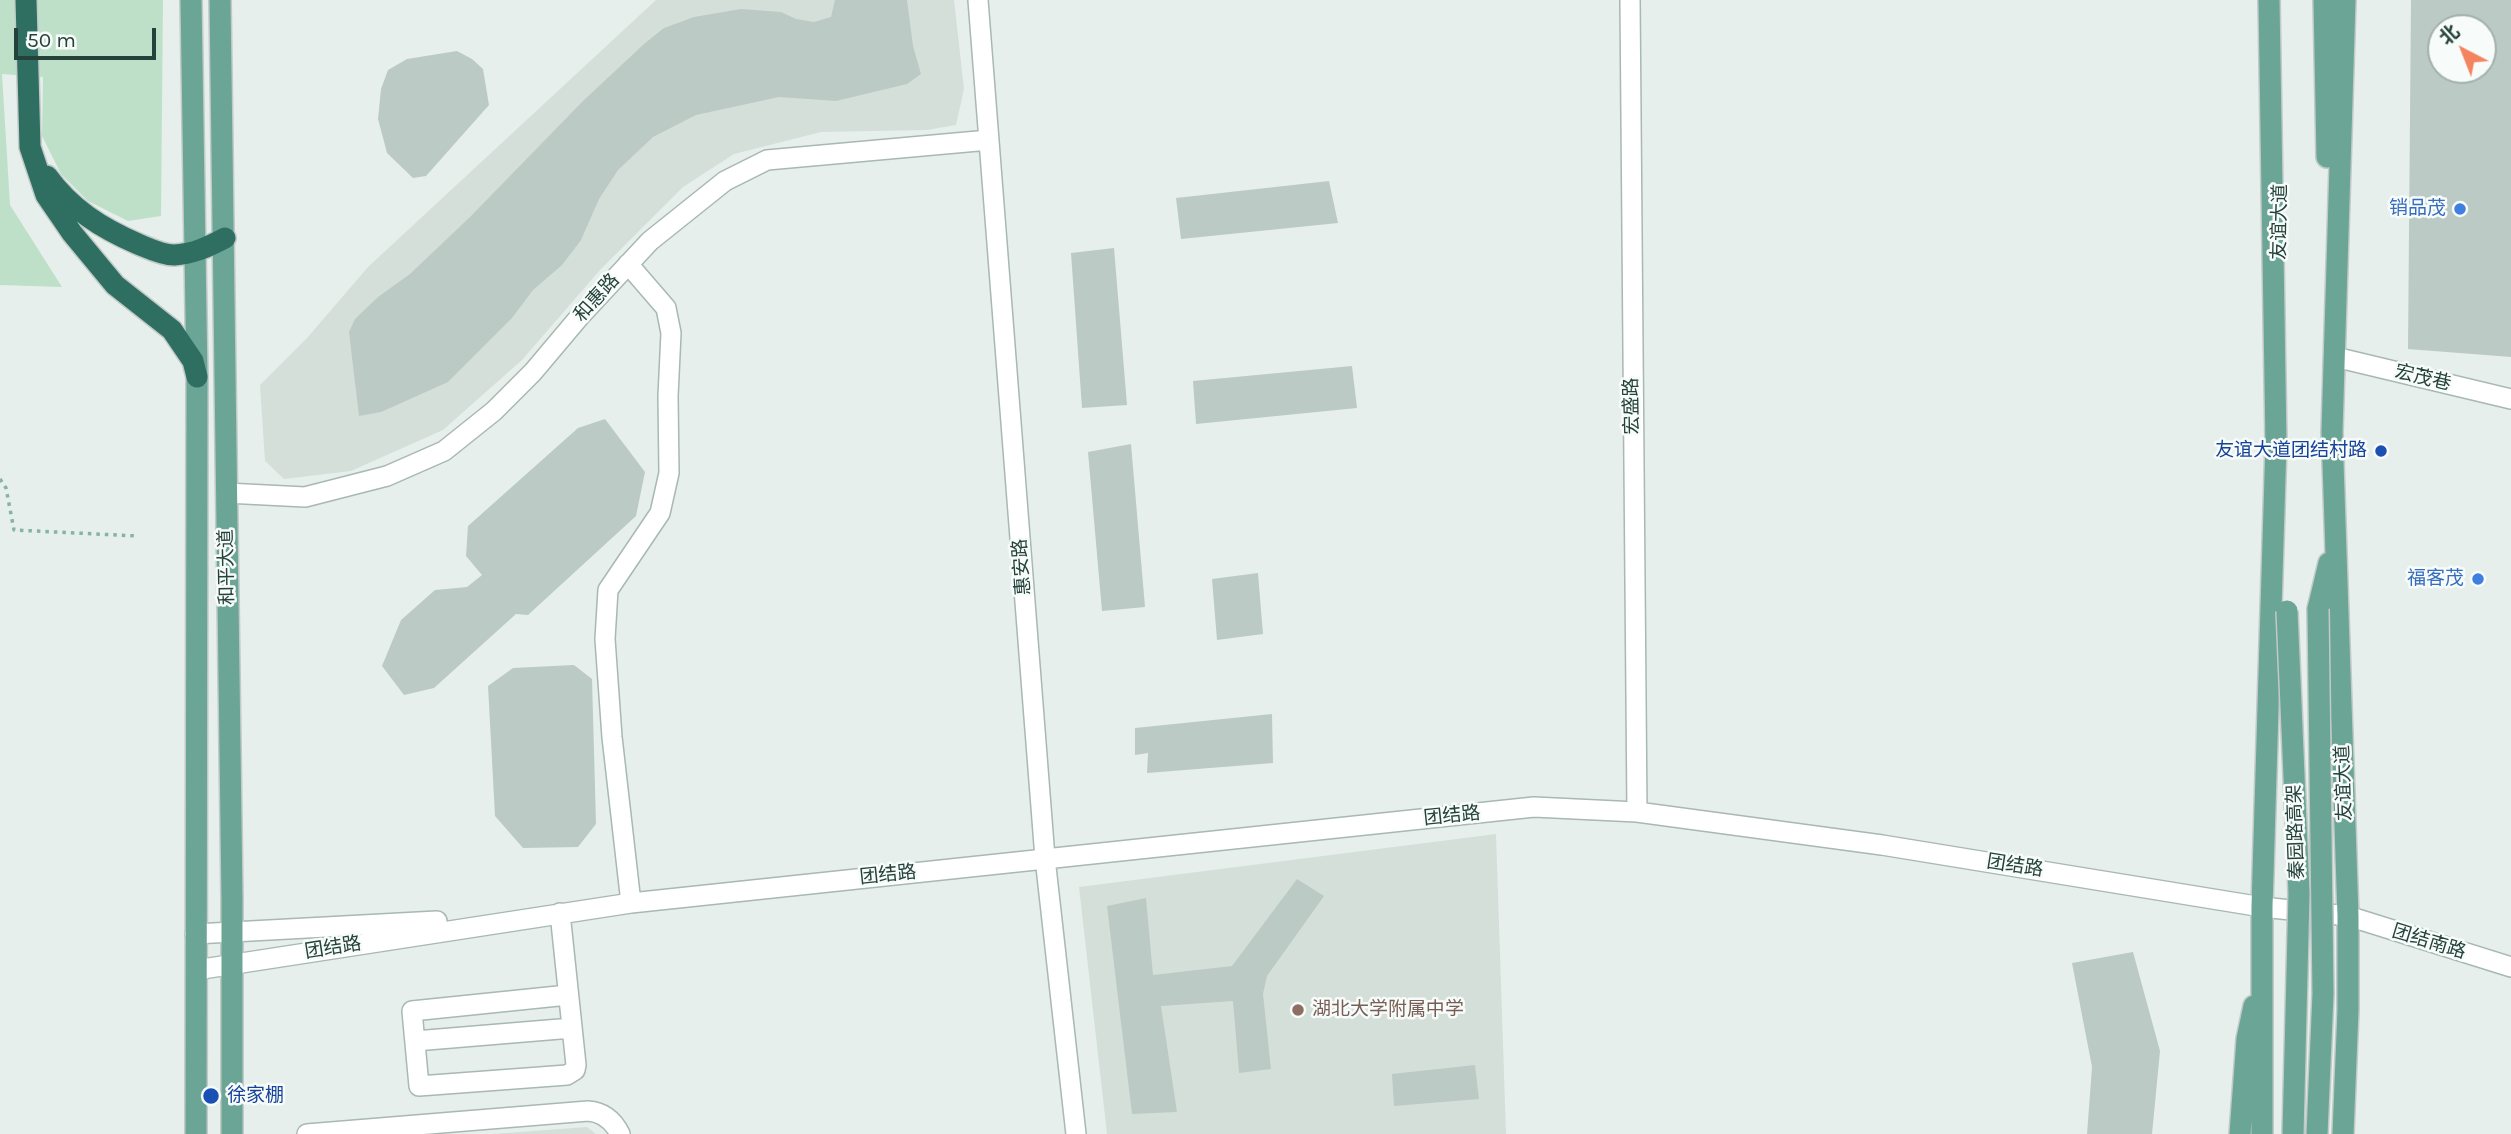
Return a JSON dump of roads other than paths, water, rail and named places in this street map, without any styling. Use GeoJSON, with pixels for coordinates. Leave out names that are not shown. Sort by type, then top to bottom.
{"type":"FeatureCollection","features":[{"type":"Feature","properties":{"kind":"highway"},"geometry":{"type":"LineString","coordinates":[[26,0],[30,147],[46,195],[115,285],[172,330],[193,360],[197,377]]}},
{"type":"Feature","properties":{"kind":"highway"},"geometry":{"type":"LineString","coordinates":[[30,147],[56,188],[90,219],[114,233],[170,255],[196,252],[225,239]]}},
{"type":"Feature","properties":{"kind":"main road","name":"和平大道"},"geometry":{"type":"LineString","coordinates":[[191,0],[197,377],[196,1134]]}},
{"type":"Feature","properties":{"kind":"main road","name":"和平大道"},"geometry":{"type":"LineString","coordinates":[[220,0],[225,239],[232,1134]]}},
{"type":"Feature","properties":{"kind":"main road","name":"友谊大道"},"geometry":{"type":"LineString","coordinates":[[2269,0],[2276,443]]}},
{"type":"Feature","properties":{"kind":"main road","name":"友谊大道"},"geometry":{"type":"LineString","coordinates":[[2262,1134],[2262,907],[2274,531],[2283,0]]}},
{"type":"Feature","properties":{"kind":"main road","name":"友谊大道"},"geometry":{"type":"LineString","coordinates":[[2324,0],[2332,432],[2348,916],[2348,1010],[2343,1134]]}},
{"type":"Feature","properties":{"kind":"main road","name":"友谊大道"},"geometry":{"type":"LineString","coordinates":[[2332,432],[2345,0]]}},
{"type":"Feature","properties":{"kind":"main road","name":"秦园路高架"},"geometry":{"type":"LineString","coordinates":[[2274,531],[2287,611],[2299,893],[2292,1134]]}},
{"type":"Feature","properties":{"kind":"main road","name":"秦园路高架"},"geometry":{"type":"LineString","coordinates":[[2318,1134],[2323,994],[2318,609],[2336,534]]}},
{"type":"Feature","properties":{"kind":"main road"},"geometry":{"type":"LineString","coordinates":[[2240,1134],[2247,1039],[2263,963]]}},
{"type":"Feature","properties":{"kind":"street","name":"惠安路"},"geometry":{"type":"LineString","coordinates":[[978,0],[1045,858],[1076,1134]]}},
{"type":"Feature","properties":{"kind":"street","name":"宏盛路"},"geometry":{"type":"LineString","coordinates":[[1630,0],[1637,812]]}},
{"type":"Feature","properties":{"kind":"street","name":"和惠路"},"geometry":{"type":"LineString","coordinates":[[226,493],[305,497],[387,476],[444,451],[494,411],[533,372],[581,315],[650,241],[724,181],[766,160],[989,140]]}},
{"type":"Feature","properties":{"kind":"street"},"geometry":{"type":"LineString","coordinates":[[628,264],[666,308],[671,333],[669,473],[660,513],[608,590],[606,651],[612,737],[631,904]]}},
{"type":"Feature","properties":{"kind":"street","name":"宏茂巷"},"geometry":{"type":"LineString","coordinates":[[2335,357],[2511,399]]}},
{"type":"Feature","properties":{"kind":"street","name":"团结路"},"geometry":{"type":"LineString","coordinates":[[196,970],[557,913],[1534,807],[1637,812],[1882,845],[2262,907],[2348,916]]}},
{"type":"Feature","properties":{"kind":"street","name":"团结路"},"geometry":{"type":"LineString","coordinates":[[195,934],[557,913]]}},
{"type":"Feature","properties":{"kind":"street"},"geometry":{"type":"LineString","coordinates":[[557,913],[568,995],[572,1028],[575,1070],[567,1075],[419,1086],[412,1011],[568,995]]}},
{"type":"Feature","properties":{"kind":"street","name":"团结南路"},"geometry":{"type":"LineString","coordinates":[[2348,916],[2511,967]]}},
{"type":"Feature","properties":{"kind":"street"},"geometry":{"type":"LineString","coordinates":[[415,1041],[572,1028]]}},
{"type":"Feature","properties":{"kind":"street"},"geometry":{"type":"LineString","coordinates":[[307,1134],[470,1128],[597,1112],[610,1120],[620,1134]]}},
{"type":"Feature","properties":{"kind":"place","name":"销品茂"},"geometry":{"type":"Point","coordinates":[2460,209]}},
{"type":"Feature","properties":{"kind":"place","name":"友谊大道团结村路"},"geometry":{"type":"Point","coordinates":[2381,451]}},
{"type":"Feature","properties":{"kind":"place","name":"福客茂"},"geometry":{"type":"Point","coordinates":[2478,579]}},
{"type":"Feature","properties":{"kind":"place","name":"湖北大学附属中学"},"geometry":{"type":"Point","coordinates":[1298,1010]}},
{"type":"Feature","properties":{"kind":"place","name":"徐家棚"},"geometry":{"type":"Point","coordinates":[211,1096]}}]}
